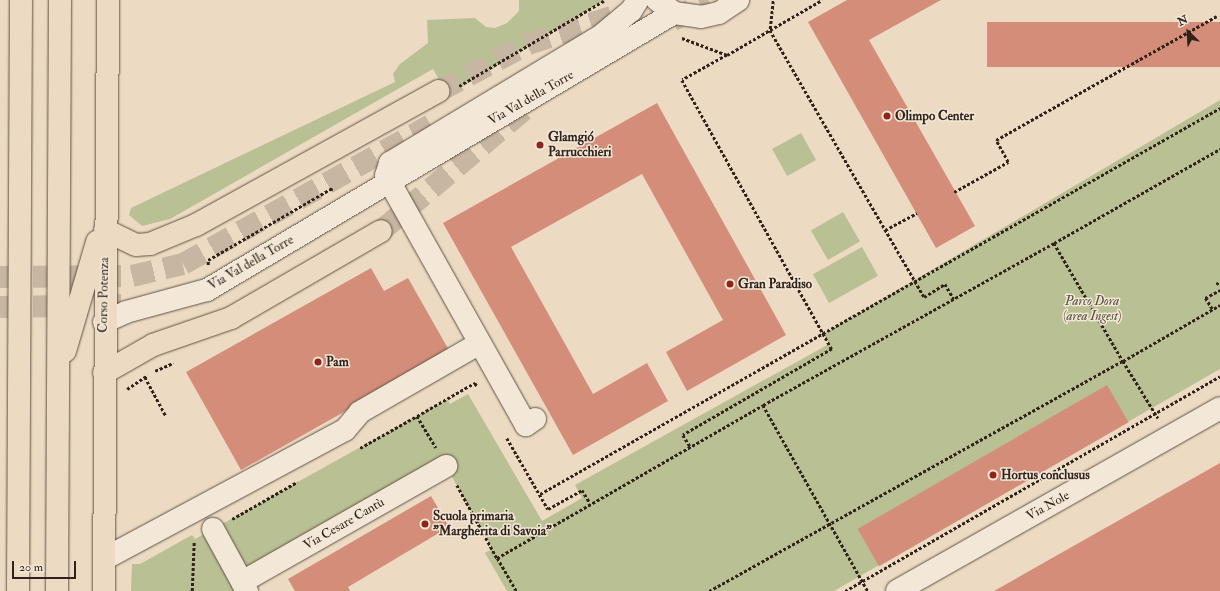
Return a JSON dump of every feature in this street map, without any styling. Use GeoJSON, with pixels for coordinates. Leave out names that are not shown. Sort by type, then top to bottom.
{"type":"FeatureCollection","features":[{"type":"Feature","properties":{"kind":"main road"},"geometry":{"type":"LineString","coordinates":[[18,591],[21,0]]}},
{"type":"Feature","properties":{"kind":"main road"},"geometry":{"type":"LineString","coordinates":[[57,591],[60,0]]}},
{"type":"Feature","properties":{"kind":"main road","name":"Corso Potenza"},"geometry":{"type":"LineString","coordinates":[[104,591],[104,322],[108,0]]}},
{"type":"Feature","properties":{"kind":"main road"},"geometry":{"type":"LineString","coordinates":[[58,370],[105,222],[136,245],[150,244],[196,225],[438,91]]}},
{"type":"Feature","properties":{"kind":"main road"},"geometry":{"type":"LineString","coordinates":[[104,373],[153,345],[231,318],[381,231]]}},
{"type":"Feature","properties":{"kind":"street","name":"Via Val della Torre"},"geometry":{"type":"LineString","coordinates":[[388,183],[386,176],[390,163],[602,35],[631,10],[638,0]]}},
{"type":"Feature","properties":{"kind":"street"},"geometry":{"type":"LineString","coordinates":[[657,0],[674,13],[701,17],[719,13],[738,0]]}},
{"type":"Feature","properties":{"kind":"street","name":"Via Val della Torre"},"geometry":{"type":"LineString","coordinates":[[104,322],[126,312],[207,290],[674,13]]}},
{"type":"Feature","properties":{"kind":"street"},"geometry":{"type":"LineString","coordinates":[[388,183],[526,425],[535,419]]}},
{"type":"Feature","properties":{"kind":"street"},"geometry":{"type":"LineString","coordinates":[[104,559],[348,428],[360,412],[480,343]]}},
{"type":"Feature","properties":{"kind":"street","name":"Via Nole"},"geometry":{"type":"LineString","coordinates":[[897,591],[1220,408]]}},
{"type":"Feature","properties":{"kind":"street","name":"Via Cesare Cantù"},"geometry":{"type":"LineString","coordinates":[[244,586],[446,466]]}},
{"type":"Feature","properties":{"kind":"street"},"geometry":{"type":"LineString","coordinates":[[213,529],[244,586]]}},
{"type":"Feature","properties":{"kind":"path"},"geometry":{"type":"LineString","coordinates":[[773,0],[770,30],[924,297],[946,284],[954,298]]}},
{"type":"Feature","properties":{"kind":"path"},"geometry":{"type":"LineString","coordinates":[[690,446],[683,435],[832,349],[682,80],[822,0]]}},
{"type":"Feature","properties":{"kind":"path"},"geometry":{"type":"LineString","coordinates":[[954,192],[1008,162],[996,140],[1217,16]]}},
{"type":"Feature","properties":{"kind":"path"},"geometry":{"type":"LineString","coordinates":[[651,26],[727,55]]}},
{"type":"Feature","properties":{"kind":"path"},"geometry":{"type":"LineString","coordinates":[[540,494],[1220,108]]}},
{"type":"Feature","properties":{"kind":"path"},"geometry":{"type":"LineString","coordinates":[[497,558],[690,446],[1220,149]]}},
{"type":"Feature","properties":{"kind":"path"},"geometry":{"type":"LineString","coordinates":[[886,230],[917,213]]}},
{"type":"Feature","properties":{"kind":"path"},"geometry":{"type":"LineString","coordinates":[[1054,243],[1170,437]]}},
{"type":"Feature","properties":{"kind":"path"},"geometry":{"type":"LineString","coordinates":[[1216,284],[1220,282]]}},
{"type":"Feature","properties":{"kind":"path"},"geometry":{"type":"LineString","coordinates":[[1212,309],[1205,298],[1220,290]]}},
{"type":"Feature","properties":{"kind":"path"},"geometry":{"type":"LineString","coordinates":[[709,591],[1220,305]]}},
{"type":"Feature","properties":{"kind":"path"},"geometry":{"type":"LineString","coordinates":[[122,392],[154,372]]}},
{"type":"Feature","properties":{"kind":"path"},"geometry":{"type":"LineString","coordinates":[[845,591],[1220,376]]}},
{"type":"Feature","properties":{"kind":"path"},"geometry":{"type":"LineString","coordinates":[[145,377],[166,416]]}},
{"type":"Feature","properties":{"kind":"path"},"geometry":{"type":"LineString","coordinates":[[356,450],[475,383],[479,390]]}},
{"type":"Feature","properties":{"kind":"path"},"geometry":{"type":"LineString","coordinates":[[763,405],[868,591]]}},
{"type":"Feature","properties":{"kind":"path"},"geometry":{"type":"LineString","coordinates":[[417,416],[516,591]]}},
{"type":"Feature","properties":{"kind":"path"},"geometry":{"type":"LineString","coordinates":[[506,435],[548,509],[582,490],[590,503]]}},
{"type":"Feature","properties":{"kind":"path"},"geometry":{"type":"LineString","coordinates":[[192,591],[194,539],[302,480]]}},
{"type":"Feature","properties":{"kind":"green space"},"geometry":{"type":"Polygon","coordinates":[[[519,0],[605,0],[448,95],[433,69],[170,219],[142,226],[129,215],[131,208],[395,82],[393,74],[400,64],[428,43],[427,20],[475,18],[486,27],[495,28],[507,23],[519,11],[519,0]]]}},
{"type":"Feature","properties":{"kind":"green space","name":"Parco Dora (area Ingest)"},"geometry":{"type":"Polygon","coordinates":[[[1220,100],[1220,369],[834,591],[507,591],[485,553],[492,549],[446,466],[247,591],[131,591],[132,564],[140,564],[192,535],[195,539],[447,399],[450,404],[468,394],[542,521],[582,498],[575,485],[829,344],[823,334],[1220,100]]]}},
{"type":"Feature","properties":{"kind":"green space"},"geometry":{"type":"Polygon","coordinates":[[[801,133],[816,160],[787,176],[772,149],[801,133]]]}},
{"type":"Feature","properties":{"kind":"green space"},"geometry":{"type":"Polygon","coordinates":[[[843,212],[860,241],[828,260],[811,230],[843,212]]]}},
{"type":"Feature","properties":{"kind":"green space"},"geometry":{"type":"Polygon","coordinates":[[[862,247],[878,276],[829,303],[813,274],[862,247]]]}},
{"type":"Feature","properties":{"kind":"building","name":"Olimpo Center"},"geometry":{"type":"Polygon","coordinates":[[[847,0],[941,0],[869,40],[975,226],[936,248],[808,22],[847,0]]]}},
{"type":"Feature","properties":{"kind":"building"},"geometry":{"type":"Polygon","coordinates":[[[987,22],[1220,22],[1220,67],[987,67],[987,22]]]}},
{"type":"Feature","properties":{"kind":"building","name":"Gran Paradiso"},"geometry":{"type":"Polygon","coordinates":[[[657,103],[786,335],[687,391],[666,352],[723,320],[642,174],[511,247],[593,394],[647,363],[668,401],[573,455],[443,223],[657,103]]]}},
{"type":"Feature","properties":{"kind":"building","name":"Pam"},"geometry":{"type":"Polygon","coordinates":[[[371,268],[384,291],[408,278],[450,352],[241,470],[186,372],[371,268]]]}},
{"type":"Feature","properties":{"kind":"building","name":"Hortus conclusus"},"geometry":{"type":"Polygon","coordinates":[[[1107,385],[1128,422],[879,566],[858,529],[1107,385]]]}},
{"type":"Feature","properties":{"kind":"building"},"geometry":{"type":"Polygon","coordinates":[[[1220,463],[1220,591],[994,591],[1220,463]]]}},
{"type":"Feature","properties":{"kind":"building"},"geometry":{"type":"Polygon","coordinates":[[[431,496],[449,527],[348,587],[350,591],[295,591],[288,579],[431,496]]]}},
{"type":"Feature","properties":{"kind":"tunnel"},"geometry":{"type":"LineString","coordinates":[[672,21],[708,0]]}},
{"type":"Feature","properties":{"kind":"tunnel"},"geometry":{"type":"LineString","coordinates":[[439,91],[528,44],[618,15]]}},
{"type":"Feature","properties":{"kind":"tunnel"},"geometry":{"type":"LineString","coordinates":[[381,231],[525,109]]}},
{"type":"Feature","properties":{"kind":"tunnel"},"geometry":{"type":"LineString","coordinates":[[0,277],[132,276],[183,264],[431,125]]}},
{"type":"Feature","properties":{"kind":"tunnel"},"geometry":{"type":"LineString","coordinates":[[0,307],[125,305]]}},
{"type":"Feature","properties":{"kind":"place","name":"Olimpo Center"},"geometry":{"type":"Point","coordinates":[887,116]}},
{"type":"Feature","properties":{"kind":"place","name":"Glamgió Parrucchieri"},"geometry":{"type":"Point","coordinates":[540,145]}},
{"type":"Feature","properties":{"kind":"place","name":"Gran Paradiso"},"geometry":{"type":"Point","coordinates":[730,284]}},
{"type":"Feature","properties":{"kind":"place","name":"Pam"},"geometry":{"type":"Point","coordinates":[318,362]}},
{"type":"Feature","properties":{"kind":"place","name":"Hortus conclusus"},"geometry":{"type":"Point","coordinates":[993,475]}},
{"type":"Feature","properties":{"kind":"place","name":"Scuola primaria \"Margherita di Savoia\""},"geometry":{"type":"Point","coordinates":[425,524]}}]}
